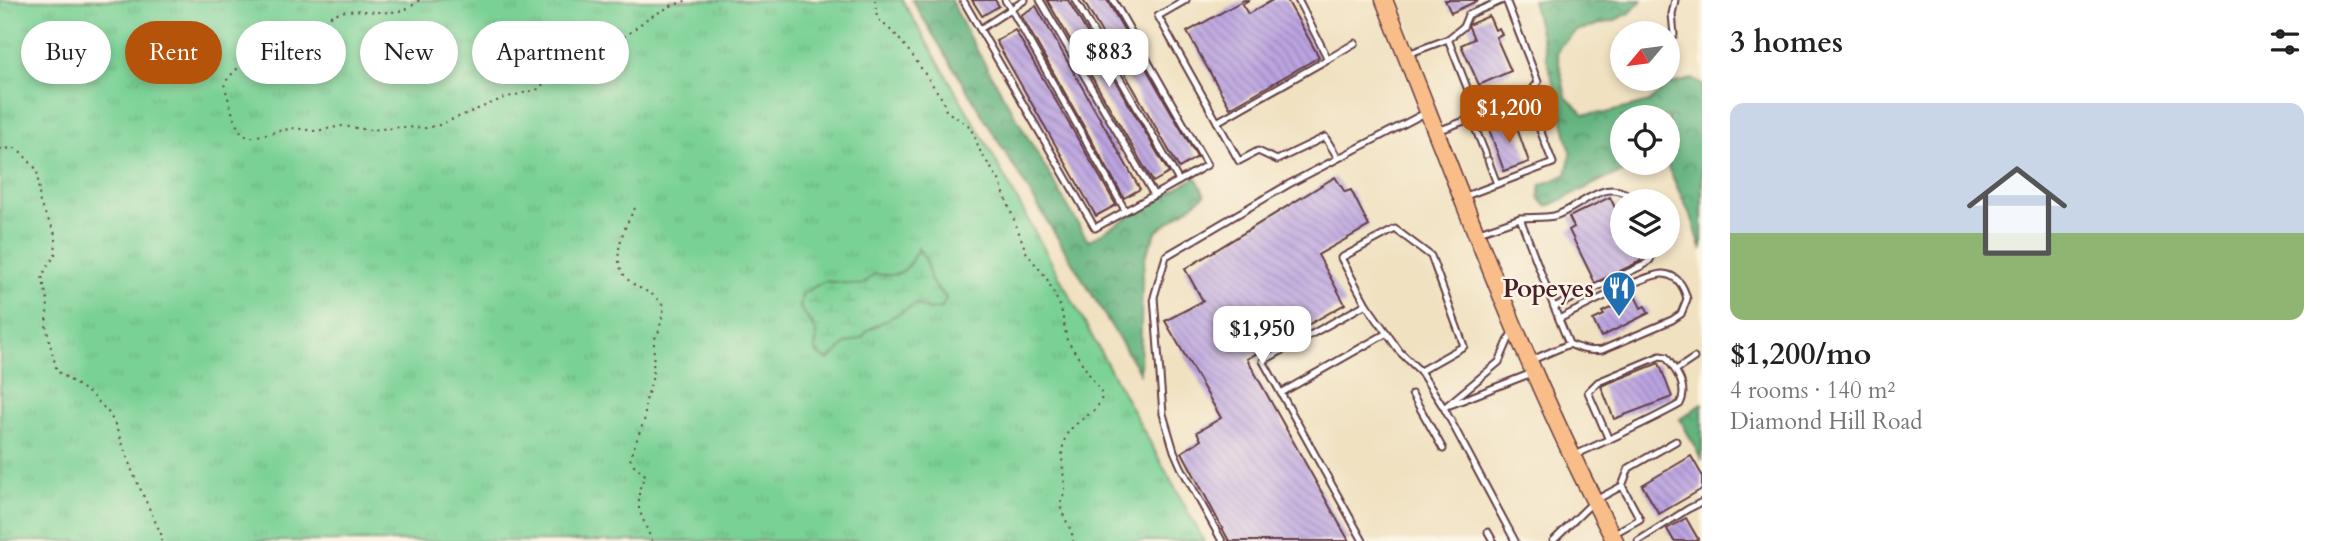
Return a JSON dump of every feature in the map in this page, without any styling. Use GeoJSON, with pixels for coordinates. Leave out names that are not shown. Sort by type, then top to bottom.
{"type":"FeatureCollection","features":[{"type":"Feature","properties":{"kind":"main road"},"geometry":{"type":"LineString","coordinates":[[1384,0],[1514,326],[1594,501],[1614,538]]}},
{"type":"Feature","properties":{"kind":"lane"},"geometry":{"type":"LineString","coordinates":[[963,0],[1095,228],[1207,165],[1113,0]]}},
{"type":"Feature","properties":{"kind":"lane"},"geometry":{"type":"LineString","coordinates":[[1005,0],[1125,210]]}},
{"type":"Feature","properties":{"kind":"lane"},"geometry":{"type":"LineString","coordinates":[[980,29],[1026,0]]}},
{"type":"Feature","properties":{"kind":"lane"},"geometry":{"type":"LineString","coordinates":[[1040,0],[1154,195]]}},
{"type":"Feature","properties":{"kind":"lane"},"geometry":{"type":"LineString","coordinates":[[1075,0],[1179,181]]}},
{"type":"Feature","properties":{"kind":"lane"},"geometry":{"type":"LineString","coordinates":[[1186,0],[1158,16],[1239,161],[1258,151],[1278,160],[1325,137],[1338,158]]}},
{"type":"Feature","properties":{"kind":"lane"},"geometry":{"type":"LineString","coordinates":[[1297,0],[1328,59]]}},
{"type":"Feature","properties":{"kind":"lane"},"geometry":{"type":"LineString","coordinates":[[1406,55],[1448,39],[1463,27],[1468,15],[1505,0],[1538,82],[1527,97],[1437,131]]}},
{"type":"Feature","properties":{"kind":"lane"},"geometry":{"type":"LineString","coordinates":[[1673,21],[1675,0]]}},
{"type":"Feature","properties":{"kind":"lane"},"geometry":{"type":"LineString","coordinates":[[1448,39],[1468,90]]}},
{"type":"Feature","properties":{"kind":"lane"},"geometry":{"type":"LineString","coordinates":[[1217,122],[1355,43]]}},
{"type":"Feature","properties":{"kind":"lane"},"geometry":{"type":"LineString","coordinates":[[1463,197],[1553,163],[1527,97]]}},
{"type":"Feature","properties":{"kind":"lane"},"geometry":{"type":"LineString","coordinates":[[1223,541],[1181,467],[1163,414],[1154,297],[1166,256],[1338,158],[1429,111]]}},
{"type":"Feature","properties":{"kind":"lane"},"geometry":{"type":"LineString","coordinates":[[1471,118],[1497,184]]}},
{"type":"Feature","properties":{"kind":"lane"},"geometry":{"type":"LineString","coordinates":[[1477,233],[1520,218],[1554,216],[1605,190],[1610,190]]}},
{"type":"Feature","properties":{"kind":"lane"},"geometry":{"type":"LineString","coordinates":[[1520,218],[1554,307],[1569,344],[1590,352],[1602,350],[1672,320],[1686,307],[1686,291],[1674,276],[1655,274],[1559,319]]}},
{"type":"Feature","properties":{"kind":"lane"},"geometry":{"type":"LineString","coordinates":[[1420,371],[1464,346],[1431,256],[1395,229],[1341,258],[1366,304],[1400,352],[1420,371],[1444,408],[1516,541]]}},
{"type":"Feature","properties":{"kind":"lane"},"geometry":{"type":"LineString","coordinates":[[1554,307],[1644,265],[1650,259]]}},
{"type":"Feature","properties":{"kind":"lane"},"geometry":{"type":"LineString","coordinates":[[1363,541],[1263,361],[1366,304]]}},
{"type":"Feature","properties":{"kind":"lane"},"geometry":{"type":"LineString","coordinates":[[1444,408],[1499,362],[1514,326]]}},
{"type":"Feature","properties":{"kind":"lane"},"geometry":{"type":"LineString","coordinates":[[1281,393],[1387,333]]}},
{"type":"Feature","properties":{"kind":"lane"},"geometry":{"type":"LineString","coordinates":[[1444,408],[1532,367],[1569,344]]}},
{"type":"Feature","properties":{"kind":"lane"},"geometry":{"type":"LineString","coordinates":[[1573,456],[1609,440],[1680,404],[1684,398],[1682,384],[1666,357],[1660,356],[1598,382],[1588,392],[1609,440]]}},
{"type":"Feature","properties":{"kind":"lane"},"geometry":{"type":"LineString","coordinates":[[1676,370],[1694,358]]}},
{"type":"Feature","properties":{"kind":"lane"},"geometry":{"type":"LineString","coordinates":[[1412,394],[1443,449]]}},
{"type":"Feature","properties":{"kind":"lane"},"geometry":{"type":"LineString","coordinates":[[1553,541],[1594,501],[1622,486],[1629,468],[1676,441]]}},
{"type":"Feature","properties":{"kind":"lane"},"geometry":{"type":"LineString","coordinates":[[1614,538],[1640,519],[1622,486]]}},
{"type":"Feature","properties":{"kind":"lane"},"geometry":{"type":"LineString","coordinates":[[1638,541],[1702,502]]}},
{"type":"Feature","properties":{"kind":"lane"},"geometry":{"type":"LineString","coordinates":[[1488,532],[1493,541]]}},
{"type":"Feature","properties":{"kind":"path"},"geometry":{"type":"LineString","coordinates":[[419,0],[398,12],[362,10],[332,15],[304,39],[267,46],[256,52],[230,75],[224,84],[235,122],[241,132],[253,137],[285,128],[316,131],[342,126],[370,130],[439,125],[504,98],[539,89],[558,65],[596,52],[660,12],[688,0]]}},
{"type":"Feature","properties":{"kind":"path"},"geometry":{"type":"LineString","coordinates":[[875,0],[877,18],[896,35],[912,55],[943,100],[946,110],[968,125],[973,133],[981,153],[999,180],[1027,254],[1046,277],[1061,308],[1070,348],[1102,394],[1099,404],[1069,431],[1064,443],[1062,464],[1065,493],[1059,505],[1071,529],[1073,541]]}},
{"type":"Feature","properties":{"kind":"path"},"geometry":{"type":"LineString","coordinates":[[0,149],[15,148],[37,170],[40,204],[54,231],[55,255],[42,275],[48,303],[48,340],[54,366],[57,371],[93,396],[114,422],[133,473],[161,534],[161,541]]}},
{"type":"Feature","properties":{"kind":"path"},"geometry":{"type":"LineString","coordinates":[[635,208],[619,241],[617,250],[620,265],[629,280],[658,298],[664,308],[654,340],[653,376],[645,404],[645,418],[631,458],[632,463],[645,475],[638,498],[645,528],[652,541]]}},
{"type":"Feature","properties":{"kind":"green space"},"geometry":{"type":"Polygon","coordinates":[[[0,0],[902,0],[986,143],[1204,541],[0,541],[0,0]]]}},
{"type":"Feature","properties":{"kind":"green space"},"geometry":{"type":"Polygon","coordinates":[[[912,0],[951,0],[968,35],[1088,241],[1196,177],[1205,195],[1156,232],[1145,257],[1140,373],[912,0]]]}},
{"type":"Feature","properties":{"kind":"green space"},"geometry":{"type":"Polygon","coordinates":[[[1532,0],[1642,0],[1630,13],[1576,31],[1560,46],[1557,53],[1566,97],[1584,114],[1610,112],[1610,175],[1616,175],[1547,207],[1539,198],[1541,185],[1566,175],[1571,153],[1532,0]]]}},
{"type":"Feature","properties":{"kind":"green space"},"geometry":{"type":"Polygon","coordinates":[[[1693,79],[1702,85],[1702,251],[1693,221],[1672,175],[1680,175],[1680,105],[1637,105],[1649,102],[1661,91],[1680,91],[1680,82],[1693,79]]]}},
{"type":"Feature","properties":{"kind":"green space"},"geometry":{"type":"Polygon","coordinates":[[[918,248],[926,260],[931,282],[946,298],[942,308],[929,310],[916,304],[868,330],[862,338],[847,343],[828,360],[818,354],[815,349],[815,330],[800,308],[802,294],[825,281],[862,285],[875,274],[898,274],[906,268],[918,248]]]}},
{"type":"Feature","properties":{"kind":"green space"},"geometry":{"type":"Polygon","coordinates":[[[1702,404],[1702,460],[1680,419],[1702,404]]]}},
{"type":"Feature","properties":{"kind":"building"},"geometry":{"type":"Polygon","coordinates":[[[972,0],[995,0],[999,6],[982,16],[972,0]]]}},
{"type":"Feature","properties":{"kind":"building"},"geometry":{"type":"Polygon","coordinates":[[[1047,0],[1068,0],[1169,173],[1153,182],[1047,0]]]}},
{"type":"Feature","properties":{"kind":"building"},"geometry":{"type":"Polygon","coordinates":[[[1083,0],[1107,0],[1197,157],[1179,168],[1083,0]]]}},
{"type":"Feature","properties":{"kind":"building"},"geometry":{"type":"Polygon","coordinates":[[[1244,0],[1249,0],[1242,4],[1248,14],[1273,0],[1287,0],[1319,57],[1230,108],[1187,32],[1244,0]]]}},
{"type":"Feature","properties":{"kind":"building"},"geometry":{"type":"Polygon","coordinates":[[[1445,0],[1479,0],[1451,13],[1445,0]]]}},
{"type":"Feature","properties":{"kind":"building"},"geometry":{"type":"Polygon","coordinates":[[[1036,6],[1140,189],[1124,198],[1021,15],[1036,6]]]}},
{"type":"Feature","properties":{"kind":"building"},"geometry":{"type":"Polygon","coordinates":[[[1489,16],[1495,30],[1499,28],[1502,34],[1496,37],[1511,71],[1479,85],[1461,45],[1474,39],[1468,25],[1489,16]]]}},
{"type":"Feature","properties":{"kind":"building"},"geometry":{"type":"Polygon","coordinates":[[[1015,30],[1116,205],[1096,216],[996,41],[1015,30]]]}},
{"type":"Feature","properties":{"kind":"building"},"geometry":{"type":"Polygon","coordinates":[[[1514,120],[1529,162],[1504,171],[1489,129],[1514,120]]]}},
{"type":"Feature","properties":{"kind":"building"},"geometry":{"type":"Polygon","coordinates":[[[1335,177],[1345,192],[1351,190],[1369,226],[1318,255],[1345,304],[1247,359],[1349,541],[1229,541],[1182,452],[1201,440],[1197,432],[1221,418],[1165,321],[1203,301],[1185,269],[1335,177]]]}},
{"type":"Feature","properties":{"kind":"building"},"geometry":{"type":"Polygon","coordinates":[[[1610,197],[1610,259],[1641,261],[1595,283],[1569,230],[1574,227],[1569,217],[1610,197]]]}},
{"type":"Feature","properties":{"kind":"building","name":"Popeyes"},"geometry":{"type":"Polygon","coordinates":[[[1635,296],[1641,308],[1645,306],[1649,313],[1601,337],[1593,320],[1604,315],[1602,312],[1635,296]]]}},
{"type":"Feature","properties":{"kind":"building"},"geometry":{"type":"Polygon","coordinates":[[[1659,363],[1672,397],[1614,419],[1601,386],[1659,363]]]}},
{"type":"Feature","properties":{"kind":"building"},"geometry":{"type":"Polygon","coordinates":[[[1691,456],[1702,475],[1702,489],[1659,514],[1642,485],[1691,456]]]}},
{"type":"Feature","properties":{"kind":"building"},"geometry":{"type":"Polygon","coordinates":[[[1686,518],[1698,539],[1674,541],[1667,529],[1686,518]]]}},
{"type":"Feature","properties":{"kind":"place","name":"Popeyes"},"geometry":{"type":"Point","coordinates":[1619,318]}}]}
